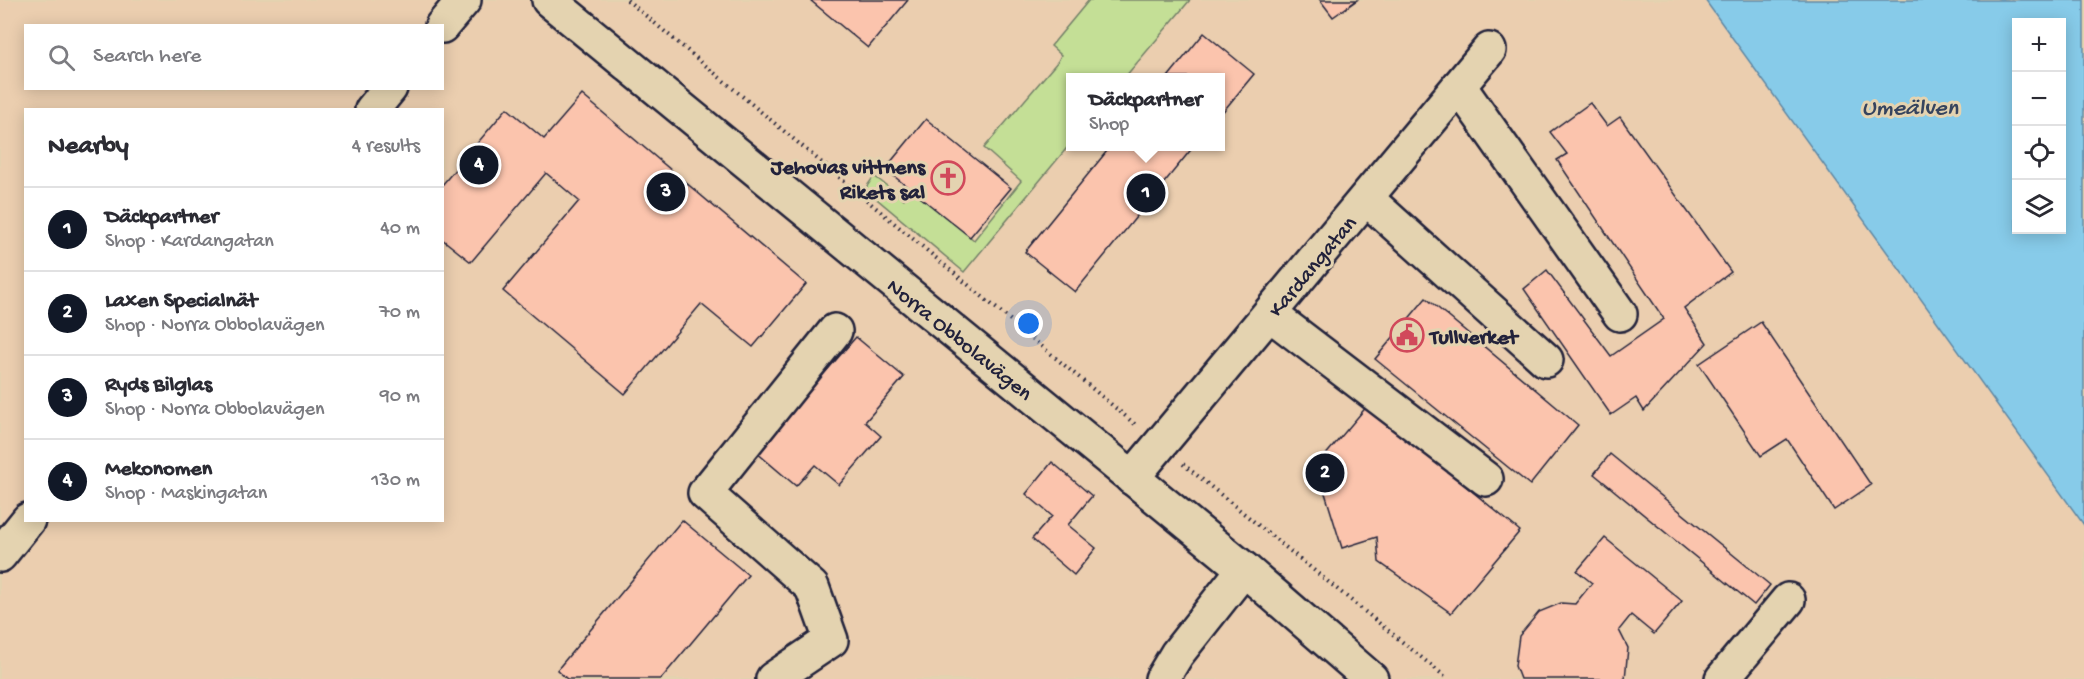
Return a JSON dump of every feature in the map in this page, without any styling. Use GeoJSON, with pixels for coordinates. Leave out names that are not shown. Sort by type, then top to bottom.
{"type":"FeatureCollection","features":[{"type":"Feature","properties":{"kind":"street"},"geometry":{"type":"LineString","coordinates":[[444,24],[464,0]]}},
{"type":"Feature","properties":{"kind":"street","name":"Norra Obbolavägen"},"geometry":{"type":"LineString","coordinates":[[549,0],[1244,569],[1371,679]]}},
{"type":"Feature","properties":{"kind":"street","name":"Kardangatan"},"geometry":{"type":"LineString","coordinates":[[1132,478],[1489,50]]}},
{"type":"Feature","properties":{"kind":"street"},"geometry":{"type":"LineString","coordinates":[[1459,86],[1620,314]]}},
{"type":"Feature","properties":{"kind":"street"},"geometry":{"type":"LineString","coordinates":[[374,108],[388,90]]}},
{"type":"Feature","properties":{"kind":"street"},"geometry":{"type":"LineString","coordinates":[[1367,199],[1546,360]]}},
{"type":"Feature","properties":{"kind":"street"},"geometry":{"type":"LineString","coordinates":[[1270,314],[1486,479]]}},
{"type":"Feature","properties":{"kind":"street"},"geometry":{"type":"LineString","coordinates":[[773,679],[831,640],[812,587],[705,493],[835,331]]}},
{"type":"Feature","properties":{"kind":"street"},"geometry":{"type":"LineString","coordinates":[[0,555],[26,522]]}},
{"type":"Feature","properties":{"kind":"street"},"geometry":{"type":"LineString","coordinates":[[1162,679],[1177,654],[1244,569]]}},
{"type":"Feature","properties":{"kind":"street"},"geometry":{"type":"LineString","coordinates":[[1722,679],[1788,600]]}},
{"type":"Feature","properties":{"kind":"path"},"geometry":{"type":"LineString","coordinates":[[627,0],[1160,445],[1448,679]]}},
{"type":"Feature","properties":{"kind":"shaded area"},"geometry":{"type":"Polygon","coordinates":[[[0,0],[1705,0],[2084,525],[2084,679],[0,679],[0,0]]]}},
{"type":"Feature","properties":{"kind":"green space"},"geometry":{"type":"Polygon","coordinates":[[[1089,0],[1190,0],[1128,73],[1066,73],[1066,149],[964,272],[865,189],[874,176],[904,199],[912,190],[974,240],[1021,181],[984,148],[1058,61],[1061,55],[1051,46],[1089,0]]]}},
{"type":"Feature","properties":{"kind":"water","name":"Umeälven"},"geometry":{"type":"Polygon","coordinates":[[[1705,0],[2084,0],[2084,525],[1705,0]]]}},
{"type":"Feature","properties":{"kind":"building"},"geometry":{"type":"Polygon","coordinates":[[[810,0],[908,0],[868,48],[810,0]]]}},
{"type":"Feature","properties":{"kind":"building"},"geometry":{"type":"Polygon","coordinates":[[[1320,0],[1357,0],[1333,17],[1320,0]]]}},
{"type":"Feature","properties":{"kind":"building"},"geometry":{"type":"Polygon","coordinates":[[[1204,33],[1254,74],[1225,109],[1225,73],[1171,73],[1204,33]]]}},
{"type":"Feature","properties":{"kind":"building"},"geometry":{"type":"Polygon","coordinates":[[[582,95],[806,284],[753,347],[701,304],[625,394],[503,291],[579,201],[546,173],[471,262],[444,241],[444,183],[507,108],[544,139],[582,95]]]}},
{"type":"Feature","properties":{"kind":"building"},"geometry":{"type":"Polygon","coordinates":[[[1590,103],[1607,126],[1620,117],[1731,272],[1684,308],[1707,343],[1644,411],[1636,398],[1611,415],[1524,289],[1547,270],[1611,356],[1664,319],[1557,160],[1567,154],[1550,132],[1590,103]]]}},
{"type":"Feature","properties":{"kind":"building","name":"Jehovas vittnens Rikets sal"},"geometry":{"type":"Polygon","coordinates":[[[926,119],[1011,188],[970,237],[885,169],[926,119]]]}},
{"type":"Feature","properties":{"kind":"building"},"geometry":{"type":"Polygon","coordinates":[[[1107,151],[1190,151],[1075,292],[1025,252],[1107,151]]]}},
{"type":"Feature","properties":{"kind":"building"},"geometry":{"type":"Polygon","coordinates":[[[1426,298],[1578,425],[1530,485],[1375,359],[1426,298]]]}},
{"type":"Feature","properties":{"kind":"building"},"geometry":{"type":"Polygon","coordinates":[[[1761,322],[1871,485],[1834,510],[1787,439],[1761,456],[1699,364],[1761,322]]]}},
{"type":"Feature","properties":{"kind":"building"},"geometry":{"type":"Polygon","coordinates":[[[856,337],[904,377],[865,422],[881,436],[839,485],[815,465],[796,486],[756,452],[856,337]]]}},
{"type":"Feature","properties":{"kind":"building"},"geometry":{"type":"Polygon","coordinates":[[[1368,405],[1520,531],[1451,613],[1379,562],[1377,537],[1342,548],[1325,493],[1307,477],[1368,405]]]}},
{"type":"Feature","properties":{"kind":"building"},"geometry":{"type":"Polygon","coordinates":[[[1610,454],[1770,585],[1754,605],[1594,474],[1610,454]]]}},
{"type":"Feature","properties":{"kind":"building"},"geometry":{"type":"Polygon","coordinates":[[[1052,462],[1092,496],[1068,525],[1096,548],[1074,575],[1032,539],[1052,516],[1026,494],[1052,462]]]}},
{"type":"Feature","properties":{"kind":"building"},"geometry":{"type":"Polygon","coordinates":[[[682,520],[748,575],[661,679],[567,679],[557,670],[682,520]]]}},
{"type":"Feature","properties":{"kind":"building"},"geometry":{"type":"Polygon","coordinates":[[[1605,538],[1682,601],[1654,634],[1631,615],[1619,630],[1628,648],[1625,679],[1520,679],[1515,666],[1519,636],[1539,612],[1561,603],[1575,604],[1592,583],[1577,571],[1605,538]]]}},
{"type":"Feature","properties":{"kind":"place","name":"Mekonomen"},"geometry":{"type":"Point","coordinates":[479,165]}},
{"type":"Feature","properties":{"kind":"place","name":"Jehovas vittnens Rikets sal"},"geometry":{"type":"Point","coordinates":[948,178]}},
{"type":"Feature","properties":{"kind":"place","name":"Ryds Bilglas"},"geometry":{"type":"Point","coordinates":[666,192]}},
{"type":"Feature","properties":{"kind":"place","name":"Däckpartner"},"geometry":{"type":"Point","coordinates":[1146,193]}},
{"type":"Feature","properties":{"kind":"place","name":"Tullverket"},"geometry":{"type":"Point","coordinates":[1407,335]}},
{"type":"Feature","properties":{"kind":"place","name":"Laxen Specialnät"},"geometry":{"type":"Point","coordinates":[1325,473]}}]}
